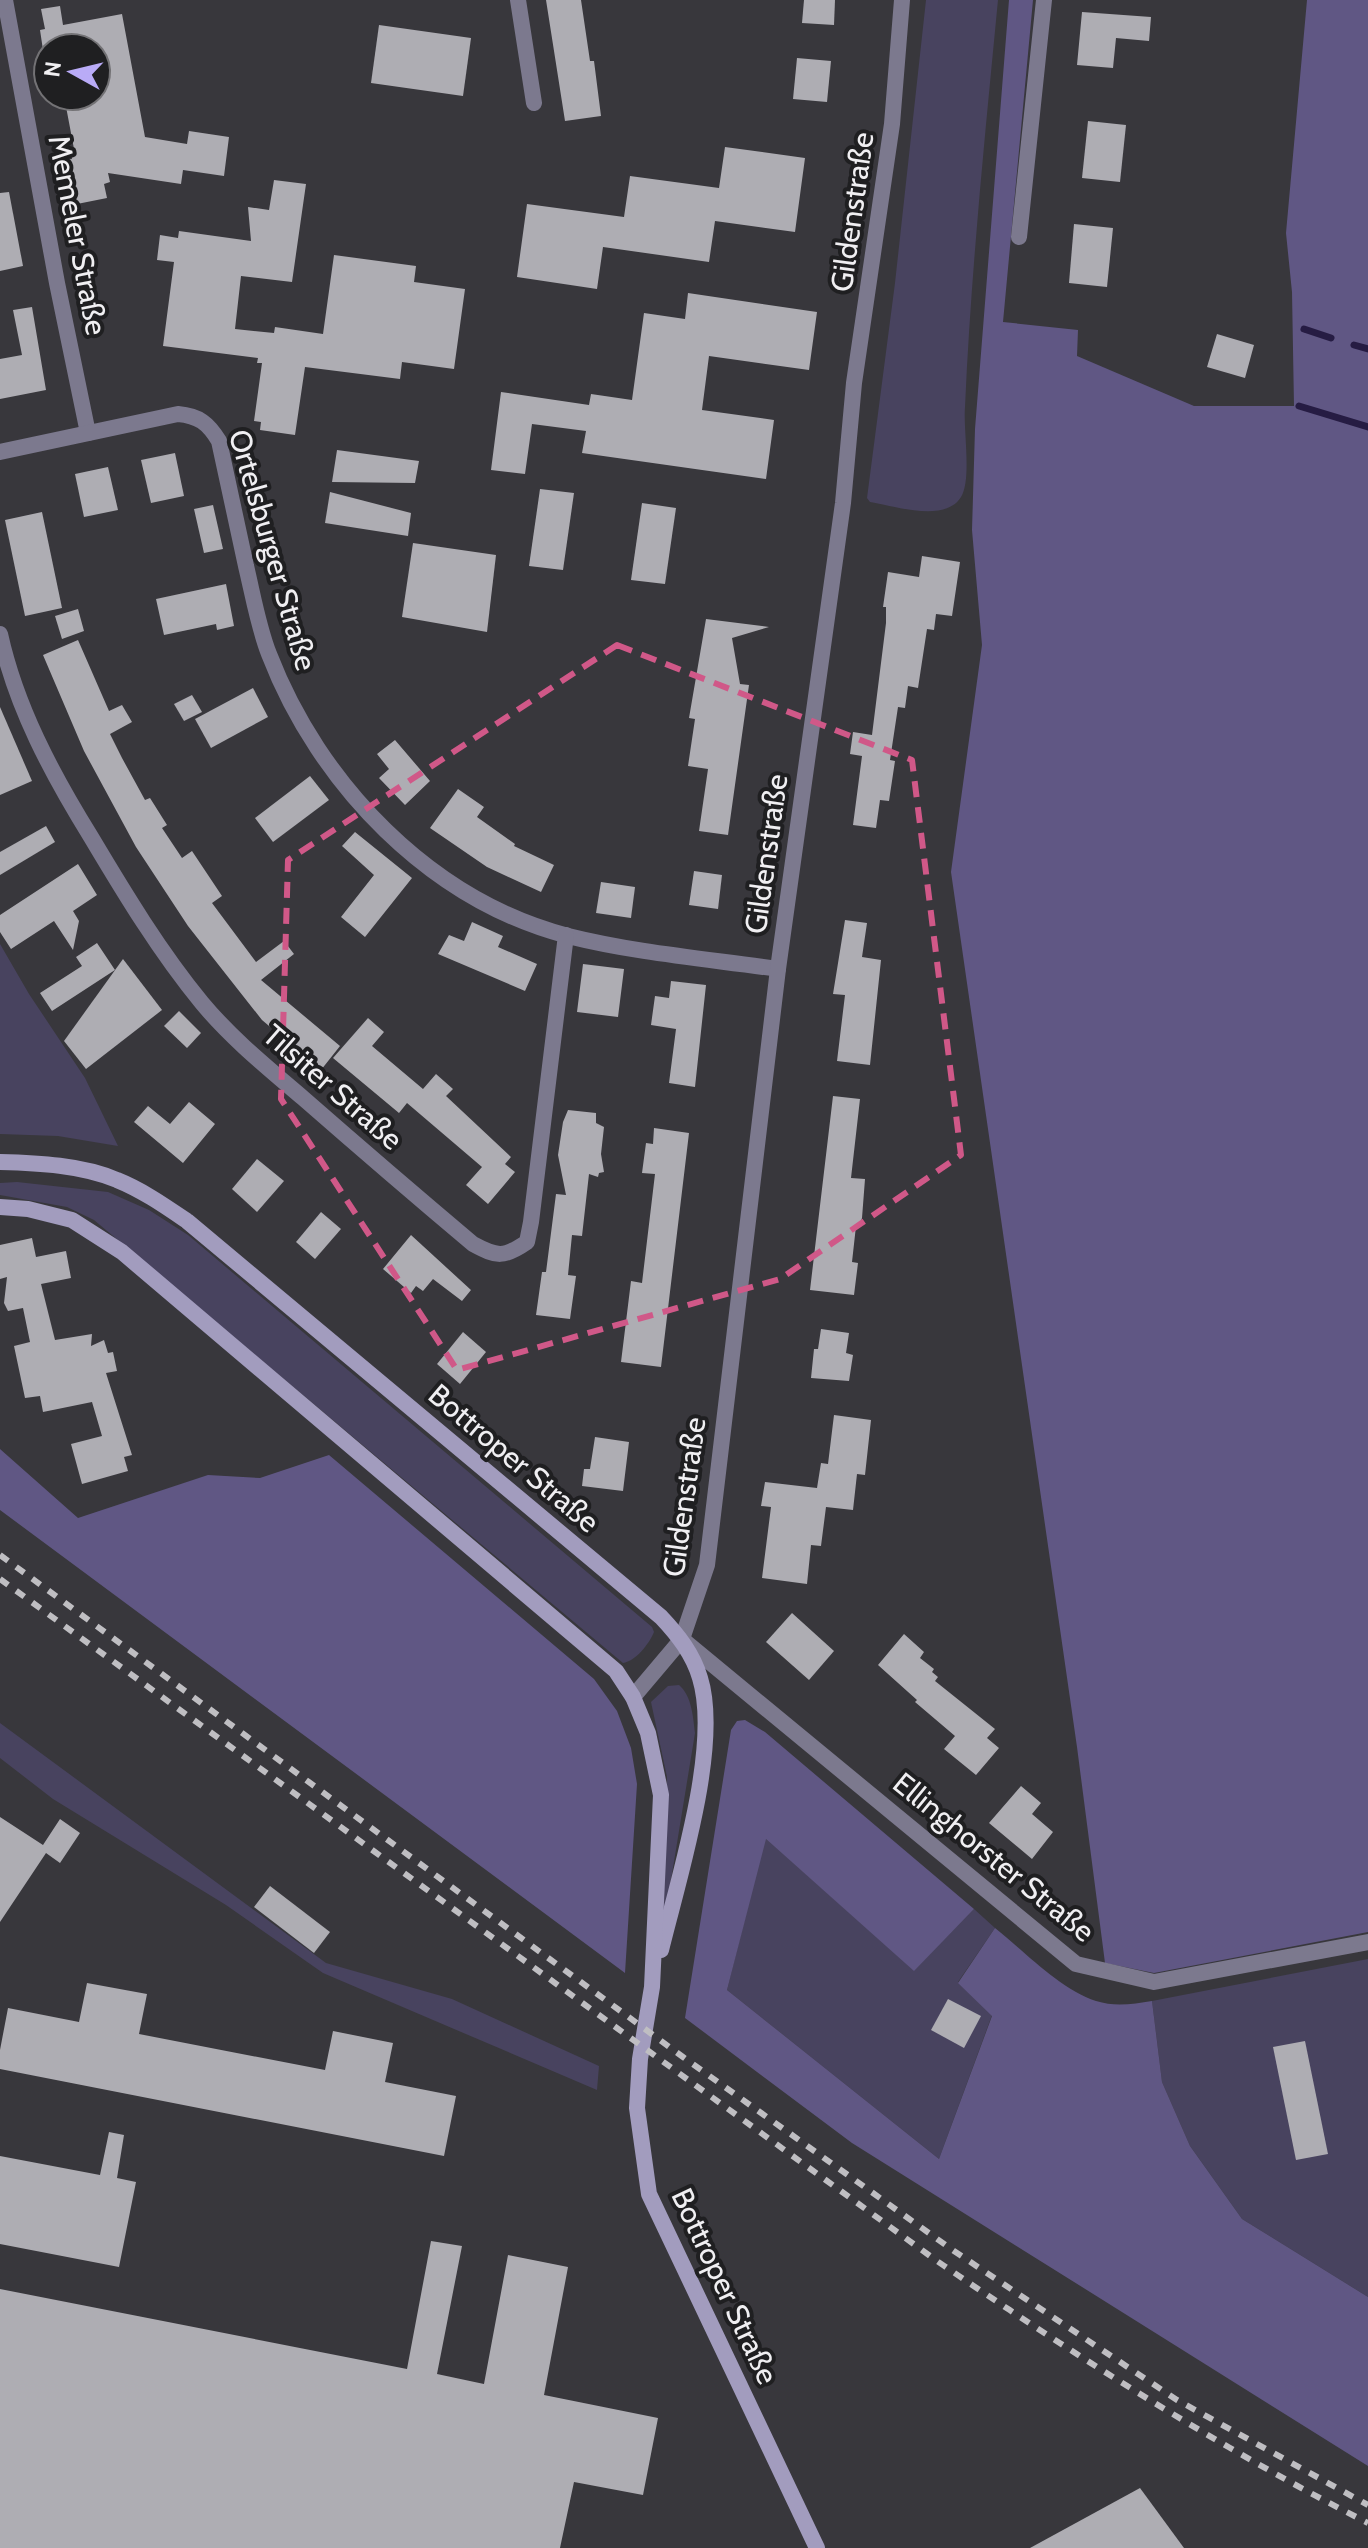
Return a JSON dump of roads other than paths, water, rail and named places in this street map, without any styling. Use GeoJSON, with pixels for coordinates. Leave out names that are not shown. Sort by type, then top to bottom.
{"type":"FeatureCollection","features":[{"type":"Feature","properties":{"kind":"main road","name":"Bottroper Straße"},"geometry":{"type":"LineString","coordinates":[[0,1162],[37,1163],[115,1179],[151,1196],[187,1221],[637,1597],[682,1639],[700,1679],[707,1723],[696,1805],[652,1987],[640,2059],[637,2108],[649,2194],[817,2548]]}},
{"type":"Feature","properties":{"kind":"main road","name":"Bottroper Straße"},"geometry":{"type":"LineString","coordinates":[[0,1207],[28,1209],[72,1220],[122,1252],[616,1671],[633,1697],[648,1733],[661,1795],[652,1987]]}},
{"type":"Feature","properties":{"kind":"street","name":"Memeler Straße"},"geometry":{"type":"LineString","coordinates":[[5,0],[88,433]]}},
{"type":"Feature","properties":{"kind":"street"},"geometry":{"type":"LineString","coordinates":[[518,0],[534,103]]}},
{"type":"Feature","properties":{"kind":"street","name":"Gildenstraße"},"geometry":{"type":"LineString","coordinates":[[633,1697],[682,1639],[707,1565],[778,969],[843,503],[854,383],[892,124],[902,0]]}},
{"type":"Feature","properties":{"kind":"street"},"geometry":{"type":"LineString","coordinates":[[1019,237],[1044,0]]}},
{"type":"Feature","properties":{"kind":"street","name":"Ortelsburger Straße"},"geometry":{"type":"LineString","coordinates":[[0,452],[178,414],[195,416],[210,426],[219,441],[256,612],[283,687],[335,774],[383,828],[440,874],[503,911],[566,935],[623,947],[778,969]]}},
{"type":"Feature","properties":{"kind":"street","name":"Tilsiter Straße"},"geometry":{"type":"LineString","coordinates":[[0,634],[4,654],[48,765],[109,868],[171,962],[203,1004],[238,1042],[473,1244],[494,1255],[513,1252],[527,1242],[566,935]]}},
{"type":"Feature","properties":{"kind":"street","name":"Ellinghorster Straße"},"geometry":{"type":"LineString","coordinates":[[682,1639],[1076,1964],[1154,1982],[1368,1942]]}},
{"type":"Feature","properties":{"kind":"waterway"},"geometry":{"type":"LineString","coordinates":[[1304,329],[1331,338]]}},
{"type":"Feature","properties":{"kind":"waterway"},"geometry":{"type":"LineString","coordinates":[[1354,345],[1368,349]]}},
{"type":"Feature","properties":{"kind":"waterway"},"geometry":{"type":"LineString","coordinates":[[1299,406],[1368,427]]}},
{"type":"Feature","properties":{"kind":"railway"},"geometry":{"type":"LineString","coordinates":[[0,1555],[683,2057],[954,2251],[1177,2400],[1368,2505]]}},
{"type":"Feature","properties":{"kind":"railway"},"geometry":{"type":"LineString","coordinates":[[0,1579],[937,2261],[1148,2399],[1368,2523]]}}]}
